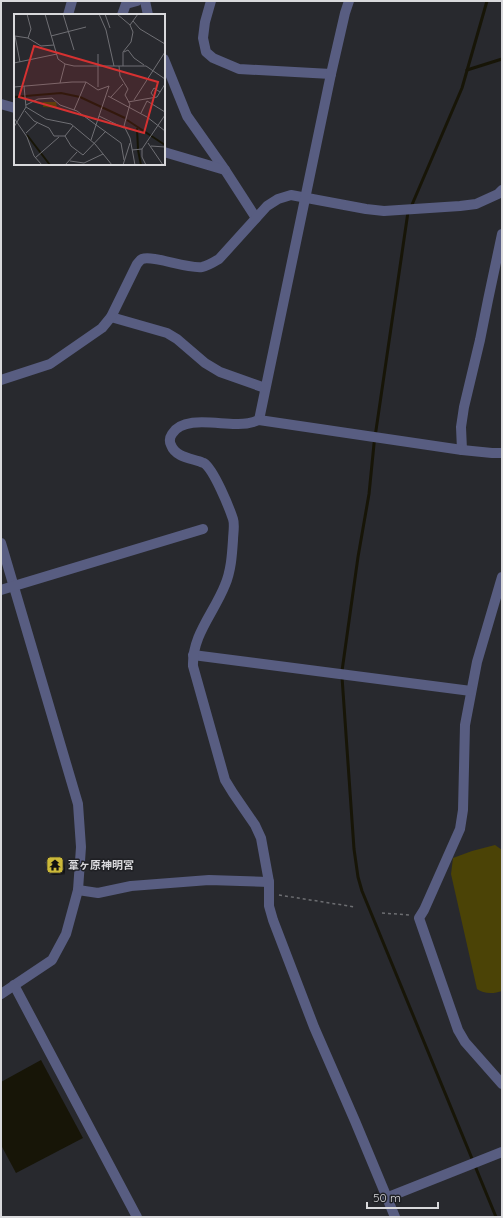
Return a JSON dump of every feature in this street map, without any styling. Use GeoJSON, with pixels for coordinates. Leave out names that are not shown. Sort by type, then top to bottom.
{"type":"FeatureCollection","features":[{"type":"Feature","properties":{"kind":"street"},"geometry":{"type":"LineString","coordinates":[[68,14],[72,1]]}},
{"type":"Feature","properties":{"kind":"street"},"geometry":{"type":"LineString","coordinates":[[122,14],[126,4],[137,1]]}},
{"type":"Feature","properties":{"kind":"street"},"geometry":{"type":"LineString","coordinates":[[145,1],[148,14]]}},
{"type":"Feature","properties":{"kind":"street"},"geometry":{"type":"LineString","coordinates":[[211,1],[205,22],[203,38],[206,52],[213,58],[239,69],[331,74]]}},
{"type":"Feature","properties":{"kind":"street"},"geometry":{"type":"LineString","coordinates":[[259,420],[331,74],[349,1]]}},
{"type":"Feature","properties":{"kind":"street"},"geometry":{"type":"LineString","coordinates":[[165,61],[187,116],[225,170],[256,218]]}},
{"type":"Feature","properties":{"kind":"street"},"geometry":{"type":"LineString","coordinates":[[1,104],[14,108]]}},
{"type":"Feature","properties":{"kind":"street"},"geometry":{"type":"LineString","coordinates":[[165,152],[225,170]]}},
{"type":"Feature","properties":{"kind":"street"},"geometry":{"type":"LineString","coordinates":[[1,380],[50,364],[102,328],[111,317],[137,264],[142,259],[150,259],[193,267],[202,267],[210,264],[219,259],[267,206],[278,198],[291,195],[384,211],[476,204],[492,197],[502,190]]}},
{"type":"Feature","properties":{"kind":"street"},"geometry":{"type":"LineString","coordinates":[[462,450],[461,426],[464,407],[480,340],[502,234]]}},
{"type":"Feature","properties":{"kind":"street"},"geometry":{"type":"LineString","coordinates":[[111,317],[167,333],[177,339],[205,363],[220,372],[265,388]]}},
{"type":"Feature","properties":{"kind":"street"},"geometry":{"type":"LineString","coordinates":[[395,1217],[314,1027],[273,920],[269,906],[269,882],[261,838],[255,824],[225,780],[193,666],[193,655],[196,642],[225,585],[232,557],[234,521],[217,480],[204,463],[179,455],[172,450],[169,441],[171,434],[181,425],[194,422],[236,424],[250,423],[259,420],[462,450],[502,453]]}},
{"type":"Feature","properties":{"kind":"street"},"geometry":{"type":"LineString","coordinates":[[1,590],[203,529]]}},
{"type":"Feature","properties":{"kind":"street"},"geometry":{"type":"LineString","coordinates":[[1,543],[78,804],[81,847],[78,890],[66,934],[52,960],[1,994]]}},
{"type":"Feature","properties":{"kind":"street"},"geometry":{"type":"LineString","coordinates":[[502,577],[477,662],[464,725],[463,810],[460,829],[424,910],[418,918],[458,1030],[465,1042],[502,1084]]}},
{"type":"Feature","properties":{"kind":"street"},"geometry":{"type":"LineString","coordinates":[[193,655],[471,691]]}},
{"type":"Feature","properties":{"kind":"street"},"geometry":{"type":"LineString","coordinates":[[78,890],[98,893],[131,886],[202,881],[269,882]]}},
{"type":"Feature","properties":{"kind":"street"},"geometry":{"type":"LineString","coordinates":[[14,985],[137,1217]]}},
{"type":"Feature","properties":{"kind":"street"},"geometry":{"type":"LineString","coordinates":[[386,1198],[502,1152]]}},
{"type":"Feature","properties":{"kind":"path"},"geometry":{"type":"LineString","coordinates":[[269,894],[354,907]]}},
{"type":"Feature","properties":{"kind":"path"},"geometry":{"type":"LineString","coordinates":[[382,913],[413,915],[418,918]]}},
{"type":"Feature","properties":{"kind":"shaded area"},"geometry":{"type":"Polygon","coordinates":[[[495,845],[502,850],[502,991],[489,993],[482,992],[477,989],[451,874],[453,858],[495,845]]]}},
{"type":"Feature","properties":{"kind":"shaded area"},"geometry":{"type":"Polygon","coordinates":[[[41,1060],[83,1138],[16,1173],[1,1145],[1,1082],[41,1060]]]}},
{"type":"Feature","properties":{"kind":"building","name":"葦ヶ原神明宮"},"geometry":{"type":"Polygon","coordinates":[[[60,858],[63,869],[49,873],[46,862],[60,858]]]}},
{"type":"Feature","properties":{"kind":"waterway"},"geometry":{"type":"LineString","coordinates":[[411,207],[462,88],[487,1]]}},
{"type":"Feature","properties":{"kind":"waterway"},"geometry":{"type":"LineString","coordinates":[[467,70],[502,59]]}},
{"type":"Feature","properties":{"kind":"waterway"},"geometry":{"type":"LineString","coordinates":[[342,671],[358,557],[369,494],[374,444],[408,212]]}},
{"type":"Feature","properties":{"kind":"waterway"},"geometry":{"type":"LineString","coordinates":[[342,677],[354,849],[358,877],[362,891],[496,1217]]}},
{"type":"Feature","properties":{"kind":"place","name":"葦ヶ原神明宮"},"geometry":{"type":"Point","coordinates":[55,865]}}]}
